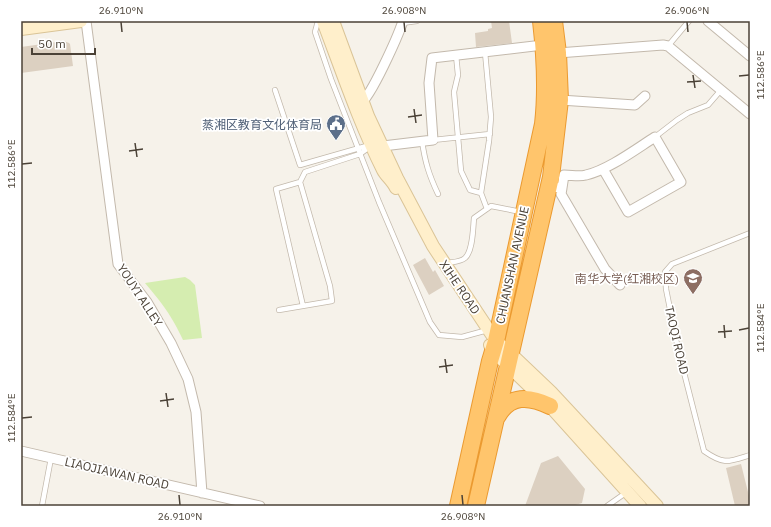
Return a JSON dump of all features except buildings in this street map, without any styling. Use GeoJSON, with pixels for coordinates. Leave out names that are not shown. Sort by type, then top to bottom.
{"type":"FeatureCollection","features":[{"type":"Feature","properties":{"kind":"highway","name":"CHUANSHAN AVENUE"},"geometry":{"type":"LineString","coordinates":[[458,506],[491,341],[543,124],[546,100],[546,72],[541,21]]}},
{"type":"Feature","properties":{"kind":"highway","name":"CHUANSHAN AVENUE"},"geometry":{"type":"LineString","coordinates":[[476,506],[520,310],[555,188],[557,130],[560,100],[558,53],[554,21]]}},
{"type":"Feature","properties":{"kind":"highway"},"geometry":{"type":"LineString","coordinates":[[496,420],[501,411],[513,401],[528,398],[538,400],[550,399]]}},
{"type":"Feature","properties":{"kind":"main road"},"geometry":{"type":"LineString","coordinates":[[21,29],[81,21]]}},
{"type":"Feature","properties":{"kind":"main road","name":"XIHE ROAD"},"geometry":{"type":"LineString","coordinates":[[323,21],[378,144],[433,246],[491,341],[657,506]]}},
{"type":"Feature","properties":{"kind":"main road","name":"XIHE ROAD"},"geometry":{"type":"LineString","coordinates":[[333,21],[359,104]]}},
{"type":"Feature","properties":{"kind":"main road","name":"XIHE ROAD"},"geometry":{"type":"LineString","coordinates":[[378,144],[384,172],[392,180],[427,249],[480,322],[491,341]]}},
{"type":"Feature","properties":{"kind":"main road"},"geometry":{"type":"LineString","coordinates":[[520,310],[519,341],[521,355],[550,399]]}},
{"type":"Feature","properties":{"kind":"main road","name":"XIHE ROAD"},"geometry":{"type":"LineString","coordinates":[[550,399],[640,506]]}},
{"type":"Feature","properties":{"kind":"street","name":"YOUYI ALLEY"},"geometry":{"type":"LineString","coordinates":[[86,21],[118,264],[147,302],[171,344],[188,379],[196,412],[202,492]]}},
{"type":"Feature","properties":{"kind":"street"},"geometry":{"type":"LineString","coordinates":[[708,21],[750,56]]}},
{"type":"Feature","properties":{"kind":"street"},"geometry":{"type":"LineString","coordinates":[[359,104],[370,91],[403,22]]}},
{"type":"Feature","properties":{"kind":"street"},"geometry":{"type":"LineString","coordinates":[[378,144],[433,140],[429,83],[432,58],[543,45]]}},
{"type":"Feature","properties":{"kind":"street"},"geometry":{"type":"LineString","coordinates":[[558,53],[663,45],[668,46],[750,114]]}},
{"type":"Feature","properties":{"kind":"street"},"geometry":{"type":"LineString","coordinates":[[560,100],[635,105],[645,96]]}},
{"type":"Feature","properties":{"kind":"street"},"geometry":{"type":"LineString","coordinates":[[603,169],[628,212],[681,182],[655,137],[603,169],[580,176],[564,174],[555,188],[561,194],[605,269],[620,285]]}},
{"type":"Feature","properties":{"kind":"street","name":"LIAOJIAWAN ROAD"},"geometry":{"type":"LineString","coordinates":[[21,451],[260,506]]}},
{"type":"Feature","properties":{"kind":"lane"},"geometry":{"type":"LineString","coordinates":[[318,21],[315,32],[360,154],[430,322],[439,335],[491,341]]}},
{"type":"Feature","properties":{"kind":"lane"},"geometry":{"type":"LineString","coordinates":[[403,22],[417,21]]}},
{"type":"Feature","properties":{"kind":"lane"},"geometry":{"type":"LineString","coordinates":[[668,46],[690,21]]}},
{"type":"Feature","properties":{"kind":"lane"},"geometry":{"type":"LineString","coordinates":[[485,52],[491,117],[490,134],[481,193],[487,209]]}},
{"type":"Feature","properties":{"kind":"lane"},"geometry":{"type":"LineString","coordinates":[[456,55],[458,75],[454,92],[461,171],[470,190],[481,193]]}},
{"type":"Feature","properties":{"kind":"lane"},"geometry":{"type":"LineString","coordinates":[[275,90],[300,165],[358,148],[378,144]]}},
{"type":"Feature","properties":{"kind":"lane"},"geometry":{"type":"LineString","coordinates":[[655,137],[688,113],[708,105],[721,90]]}},
{"type":"Feature","properties":{"kind":"lane"},"geometry":{"type":"LineString","coordinates":[[433,140],[490,134]]}},
{"type":"Feature","properties":{"kind":"lane"},"geometry":{"type":"LineString","coordinates":[[422,142],[429,176],[438,194]]}},
{"type":"Feature","properties":{"kind":"lane"},"geometry":{"type":"LineString","coordinates":[[279,310],[332,301],[330,286],[300,182],[305,172],[360,154],[378,144]]}},
{"type":"Feature","properties":{"kind":"lane"},"geometry":{"type":"LineString","coordinates":[[300,182],[276,189],[303,306]]}},
{"type":"Feature","properties":{"kind":"lane"},"geometry":{"type":"LineString","coordinates":[[444,263],[466,257],[472,245],[474,218],[491,206],[523,212]]}},
{"type":"Feature","properties":{"kind":"lane","name":"TAOQI ROAD"},"geometry":{"type":"LineString","coordinates":[[750,233],[672,264],[665,272],[665,278],[670,316],[704,451],[716,460],[728,461],[750,455]]}},
{"type":"Feature","properties":{"kind":"lane"},"geometry":{"type":"LineString","coordinates":[[42,506],[51,458]]}},
{"type":"Feature","properties":{"kind":"lane"},"geometry":{"type":"LineString","coordinates":[[607,506],[627,492]]}},
{"type":"Feature","properties":{"kind":"green space"},"geometry":{"type":"Polygon","coordinates":[[[185,277],[195,285],[202,338],[183,340],[166,310],[145,283],[185,277]]]}},
{"type":"Feature","properties":{"kind":"place","name":"蒸湘区教育文化体育局"},"geometry":{"type":"Point","coordinates":[336,141]}},
{"type":"Feature","properties":{"kind":"place","name":"南华大学(红湘校区)"},"geometry":{"type":"Point","coordinates":[693,295]}}]}
